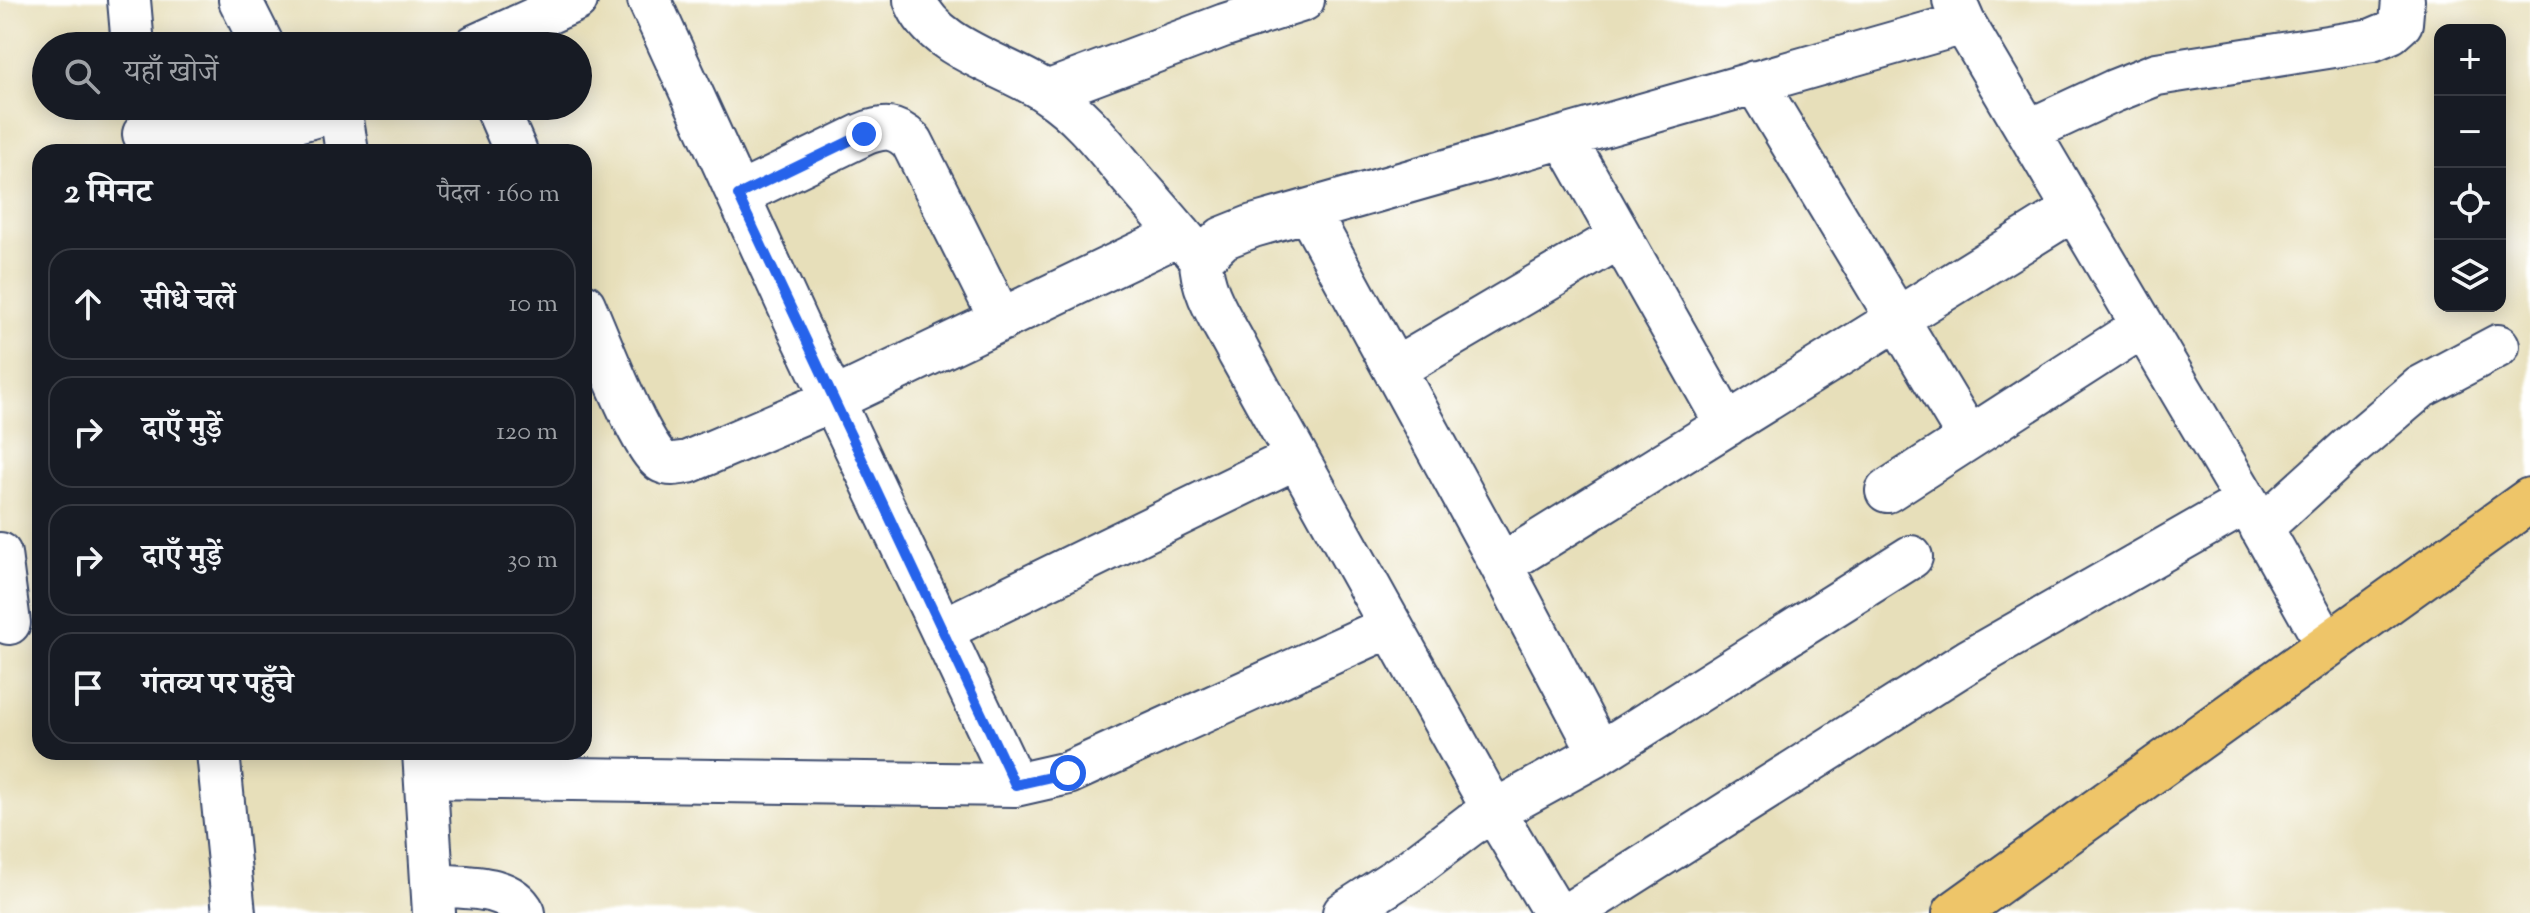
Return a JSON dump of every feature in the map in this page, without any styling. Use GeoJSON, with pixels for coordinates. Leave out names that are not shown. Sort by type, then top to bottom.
{"type":"FeatureCollection","features":[{"type":"Feature","properties":{"kind":"main road"},"geometry":{"type":"LineString","coordinates":[[1955,913],[2530,500]]}},
{"type":"Feature","properties":{"kind":"street"},"geometry":{"type":"LineString","coordinates":[[129,0],[132,32]]}},
{"type":"Feature","properties":{"kind":"street"},"geometry":{"type":"LineString","coordinates":[[240,0],[256,32]]}},
{"type":"Feature","properties":{"kind":"street"},"geometry":{"type":"LineString","coordinates":[[506,32],[576,0]]}},
{"type":"Feature","properties":{"kind":"street"},"geometry":{"type":"LineString","coordinates":[[649,0],[1015,785]]}},
{"type":"Feature","properties":{"kind":"street"},"geometry":{"type":"LineString","coordinates":[[915,0],[932,27],[955,44],[1017,74],[1070,109],[1098,135],[1190,247],[1206,289],[1297,457],[1494,811],[1555,913]]}},
{"type":"Feature","properties":{"kind":"street"},"geometry":{"type":"LineString","coordinates":[[2028,131],[2157,74],[2372,40],[2391,32],[2401,23],[2403,0]]}},
{"type":"Feature","properties":{"kind":"street"},"geometry":{"type":"LineString","coordinates":[[1047,92],[1276,4]]}},
{"type":"Feature","properties":{"kind":"street"},"geometry":{"type":"LineString","coordinates":[[592,323],[644,439],[661,462],[673,465],[688,462],[833,400],[1001,320],[1190,247],[1755,82],[1959,12],[2327,645]]}},
{"type":"Feature","properties":{"kind":"street"},"geometry":{"type":"LineString","coordinates":[[1755,82],[1969,438]]}},
{"type":"Feature","properties":{"kind":"street"},"geometry":{"type":"LineString","coordinates":[[143,131],[275,125],[285,120]]}},
{"type":"Feature","properties":{"kind":"street"},"geometry":{"type":"LineString","coordinates":[[343,120],[346,144]]}},
{"type":"Feature","properties":{"kind":"street"},"geometry":{"type":"LineString","coordinates":[[502,120],[513,144]]}},
{"type":"Feature","properties":{"kind":"street"},"geometry":{"type":"LineString","coordinates":[[738,195],[864,134],[878,129],[901,131],[912,142],[1001,320]]}},
{"type":"Feature","properties":{"kind":"street"},"geometry":{"type":"LineString","coordinates":[[1564,137],[1727,425]]}},
{"type":"Feature","properties":{"kind":"street"},"geometry":{"type":"LineString","coordinates":[[1501,565],[2074,209]]}},
{"type":"Feature","properties":{"kind":"street"},"geometry":{"type":"LineString","coordinates":[[1308,211],[1600,753]]}},
{"type":"Feature","properties":{"kind":"street"},"geometry":{"type":"LineString","coordinates":[[1395,369],[1620,237]]}},
{"type":"Feature","properties":{"kind":"street"},"geometry":{"type":"LineString","coordinates":[[1887,491],[2143,326]]}},
{"type":"Feature","properties":{"kind":"street"},"geometry":{"type":"LineString","coordinates":[[1570,913],[1970,660],[2254,515],[2421,387],[2498,346]]}},
{"type":"Feature","properties":{"kind":"street"},"geometry":{"type":"LineString","coordinates":[[942,630],[1297,457]]}},
{"type":"Feature","properties":{"kind":"street"},"geometry":{"type":"LineString","coordinates":[[0,554],[16,622]]}},
{"type":"Feature","properties":{"kind":"street"},"geometry":{"type":"LineString","coordinates":[[1344,913],[1409,871],[1471,824],[1600,753],[1911,557]]}},
{"type":"Feature","properties":{"kind":"street"},"geometry":{"type":"LineString","coordinates":[[524,913],[512,897],[497,892],[434,899],[425,764],[1015,785],[1068,773],[1391,626]]}},
{"type":"Feature","properties":{"kind":"street"},"geometry":{"type":"LineString","coordinates":[[219,760],[234,913]]}},
{"type":"Feature","properties":{"kind":"route"},"geometry":{"type":"LineString","coordinates":[[864,134],[738,195],[1015,785],[1068,773]]}}]}
